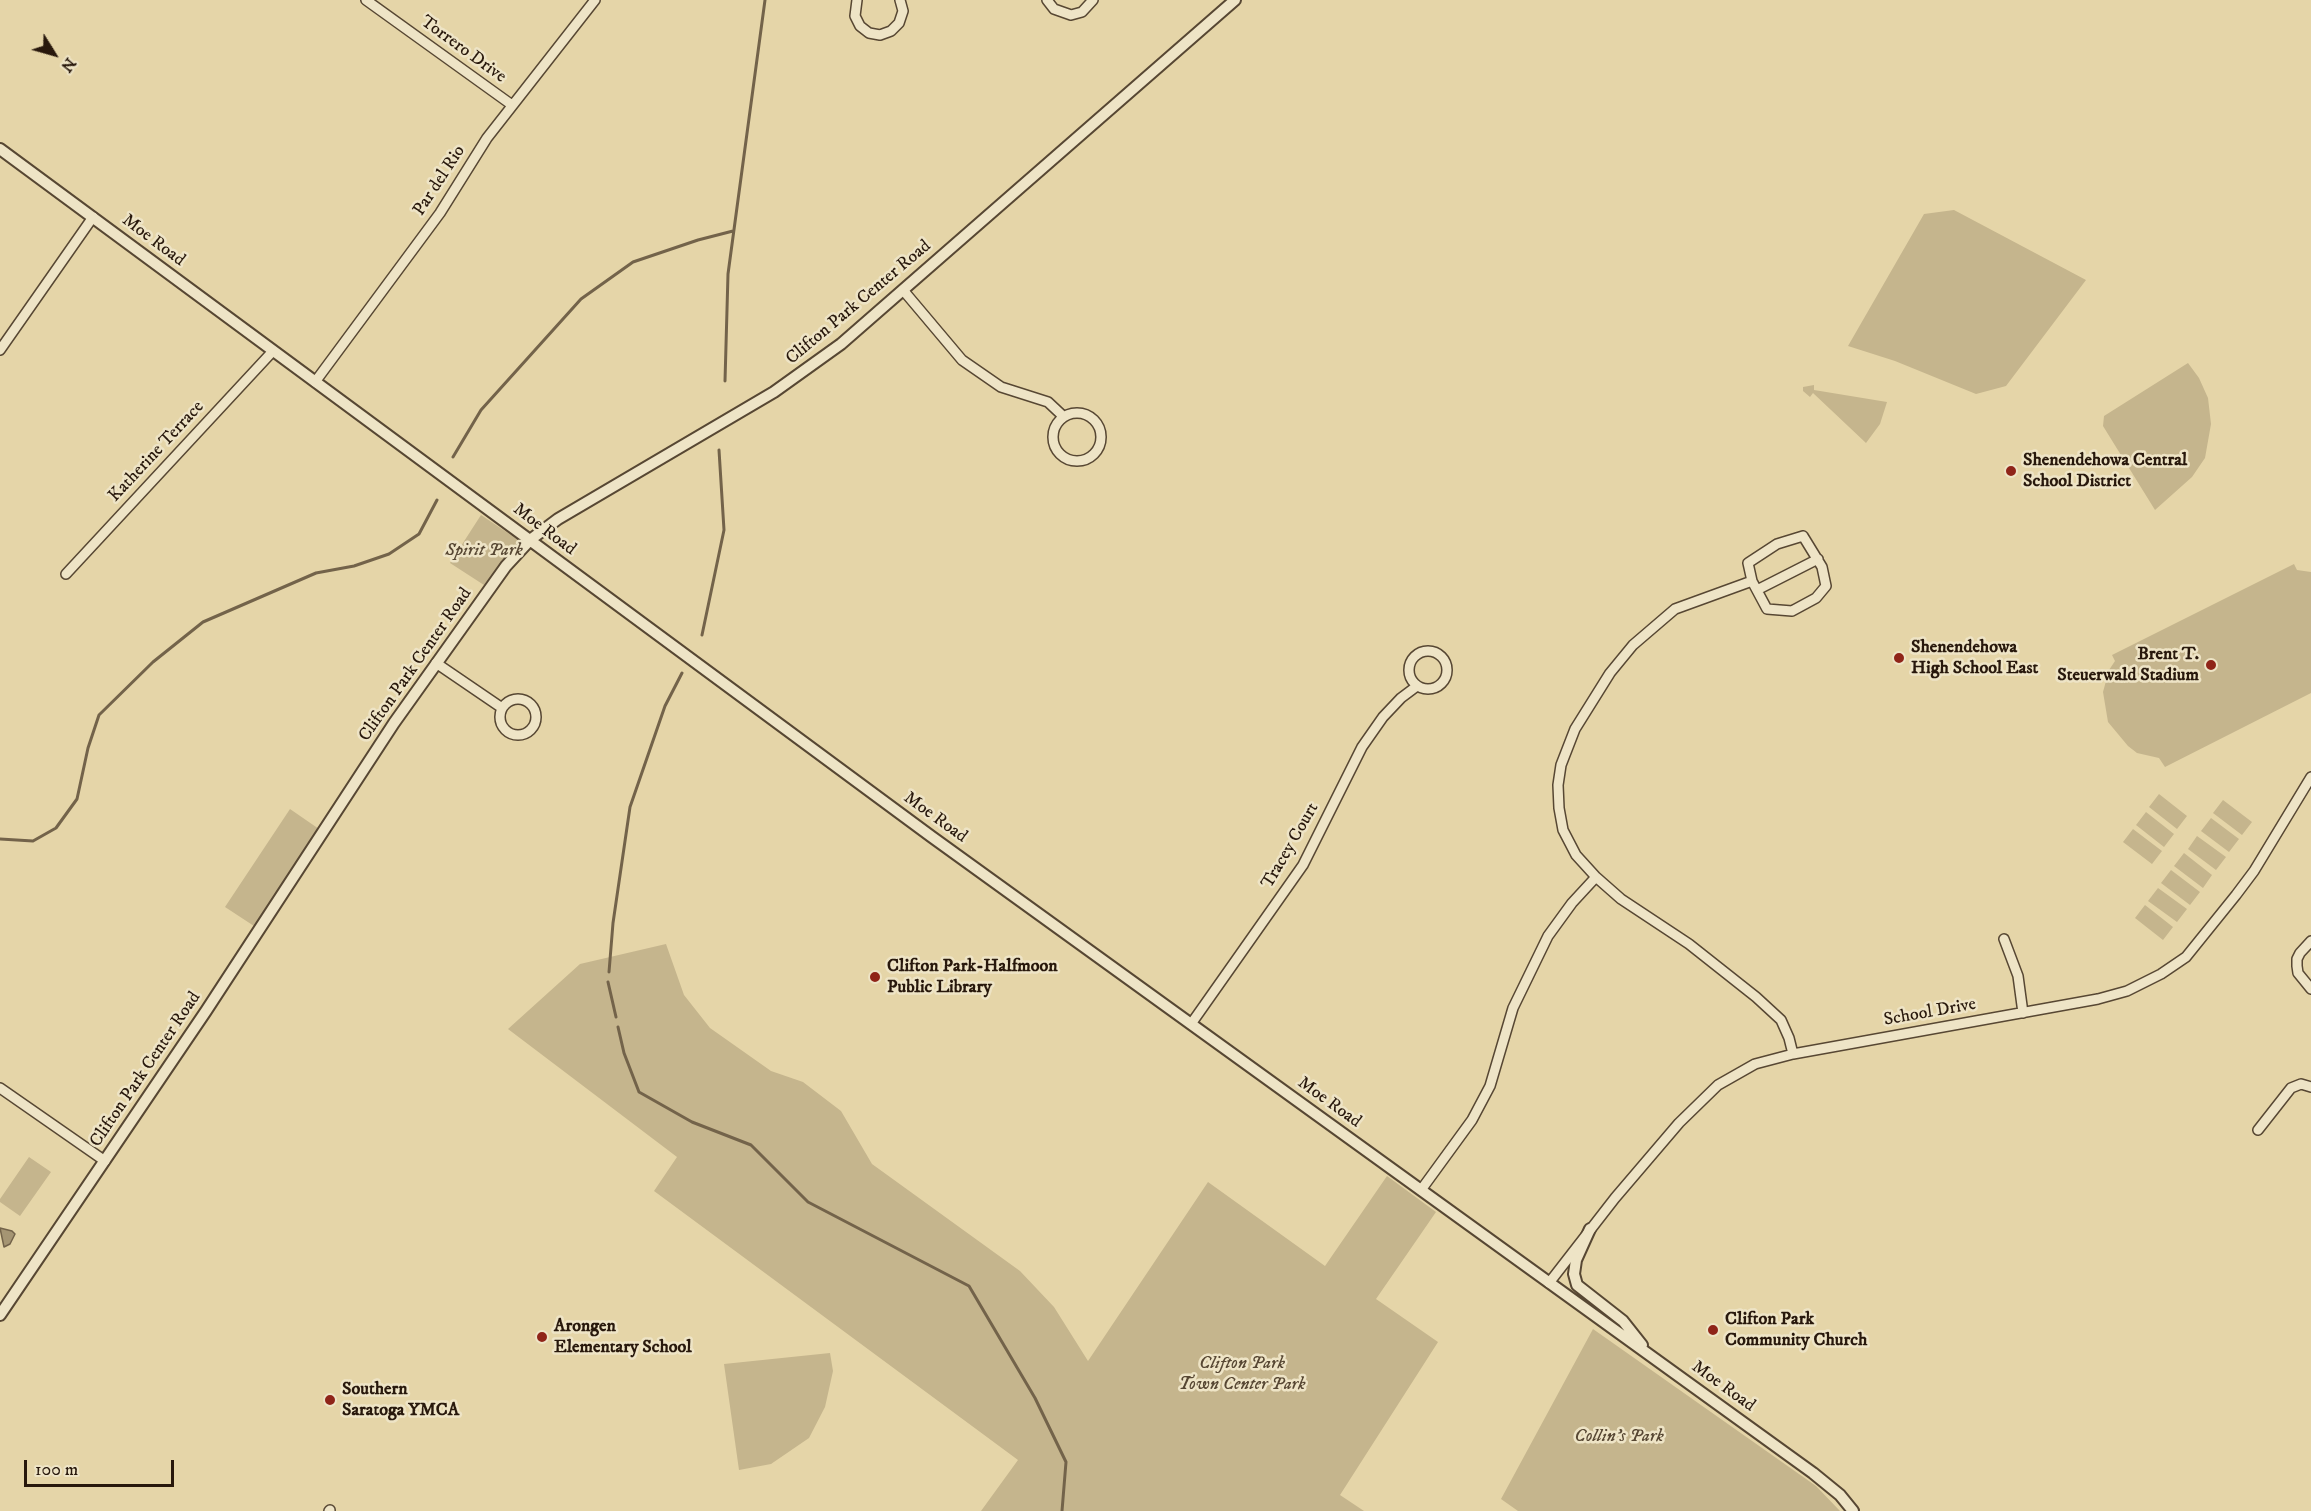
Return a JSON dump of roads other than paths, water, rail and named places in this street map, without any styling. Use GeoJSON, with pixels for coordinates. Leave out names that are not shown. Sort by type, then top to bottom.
{"type":"FeatureCollection","features":[{"type":"Feature","properties":{"kind":"street","name":"Torrero Drive"},"geometry":{"type":"LineString","coordinates":[[366,0],[512,105]]}},
{"type":"Feature","properties":{"kind":"street","name":"Par del Rio"},"geometry":{"type":"LineString","coordinates":[[315,382],[440,213],[512,105],[595,0]]}},
{"type":"Feature","properties":{"kind":"street"},"geometry":{"type":"LineString","coordinates":[[857,0],[855,10],[860,26],[869,33],[880,34],[891,31],[899,23],[903,11],[900,0]]}},
{"type":"Feature","properties":{"kind":"street"},"geometry":{"type":"LineString","coordinates":[[1047,0],[1054,9],[1071,15],[1082,12],[1093,0]]}},
{"type":"Feature","properties":{"kind":"street","name":"Clifton Park Center Road"},"geometry":{"type":"LineString","coordinates":[[0,1315],[105,1161],[394,723],[506,566],[530,540],[558,519],[774,392],[841,344],[1235,0]]}},
{"type":"Feature","properties":{"kind":"street","name":"Moe Road"},"geometry":{"type":"LineString","coordinates":[[0,148],[945,846],[1813,1473],[1840,1495],[1853,1511]]}},
{"type":"Feature","properties":{"kind":"street"},"geometry":{"type":"LineString","coordinates":[[0,350],[93,217]]}},
{"type":"Feature","properties":{"kind":"street"},"geometry":{"type":"LineString","coordinates":[[903,290],[951,348],[971,366],[1001,387],[1048,402],[1064,417]]}},
{"type":"Feature","properties":{"kind":"street","name":"Katherine Terrace"},"geometry":{"type":"LineString","coordinates":[[66,574],[273,351]]}},
{"type":"Feature","properties":{"kind":"street"},"geometry":{"type":"LineString","coordinates":[[1080,412],[1095,420],[1102,436],[1100,447],[1092,456],[1076,461],[1060,454],[1054,443],[1054,431],[1064,417],[1080,412]]}},
{"type":"Feature","properties":{"kind":"street"},"geometry":{"type":"LineString","coordinates":[[1803,536],[1818,559],[1826,586],[1816,598],[1792,611],[1767,609],[1752,581],[1748,563],[1777,544],[1803,536]]}},
{"type":"Feature","properties":{"kind":"street"},"geometry":{"type":"LineString","coordinates":[[1757,590],[1818,559]]}},
{"type":"Feature","properties":{"kind":"street"},"geometry":{"type":"LineString","coordinates":[[1752,581],[1676,609],[1633,645],[1610,673],[1575,729],[1561,765],[1558,785],[1559,808],[1563,830],[1576,855],[1596,877],[1621,899],[1689,944],[1756,997],[1780,1020],[1789,1038],[1793,1054]]}},
{"type":"Feature","properties":{"kind":"street","name":"Tracey Court"},"geometry":{"type":"LineString","coordinates":[[1427,651],[1438,654],[1446,663],[1444,681],[1434,688],[1417,686],[1410,676],[1412,659],[1427,651]]}},
{"type":"Feature","properties":{"kind":"street"},"geometry":{"type":"LineString","coordinates":[[436,663],[502,708]]}},
{"type":"Feature","properties":{"kind":"street","name":"Tracey Court"},"geometry":{"type":"LineString","coordinates":[[1191,1024],[1304,865],[1362,747],[1383,717],[1401,698],[1417,686]]}},
{"type":"Feature","properties":{"kind":"street"},"geometry":{"type":"LineString","coordinates":[[511,700],[528,702],[535,711],[533,728],[518,736],[507,733],[501,724],[502,708],[511,700]]}},
{"type":"Feature","properties":{"kind":"street","name":"School Drive"},"geometry":{"type":"LineString","coordinates":[[1549,1283],[1590,1229],[1679,1123],[1718,1085],[1755,1064],[1793,1054],[2098,999],[2127,991],[2161,975],[2186,957],[2254,872],[2311,777]]}},
{"type":"Feature","properties":{"kind":"street"},"geometry":{"type":"LineString","coordinates":[[1421,1190],[1472,1120],[1490,1086],[1513,1008],[1548,936],[1572,903],[1596,877]]}},
{"type":"Feature","properties":{"kind":"street"},"geometry":{"type":"LineString","coordinates":[[2004,939],[2018,976],[2023,1013]]}},
{"type":"Feature","properties":{"kind":"street"},"geometry":{"type":"LineString","coordinates":[[2311,941],[2300,953],[2297,966],[2298,973],[2311,989]]}},
{"type":"Feature","properties":{"kind":"street"},"geometry":{"type":"LineString","coordinates":[[2258,1130],[2291,1088],[2301,1084],[2311,1087]]}},
{"type":"Feature","properties":{"kind":"street"},"geometry":{"type":"LineString","coordinates":[[0,1088],[105,1161]]}},
{"type":"Feature","properties":{"kind":"street"},"geometry":{"type":"LineString","coordinates":[[1590,1229],[1576,1260],[1574,1274],[1577,1285],[1623,1321],[1649,1354]]}},
{"type":"Feature","properties":{"kind":"waterway"},"geometry":{"type":"LineString","coordinates":[[725,381],[728,274],[765,0]]}},
{"type":"Feature","properties":{"kind":"waterway"},"geometry":{"type":"LineString","coordinates":[[453,457],[481,410],[581,299],[633,262],[733,231]]}},
{"type":"Feature","properties":{"kind":"waterway"},"geometry":{"type":"LineString","coordinates":[[702,635],[724,530],[719,450]]}},
{"type":"Feature","properties":{"kind":"waterway"},"geometry":{"type":"LineString","coordinates":[[0,839],[33,841],[56,828],[77,799],[88,748],[99,715],[153,662],[203,622],[316,573],[354,566],[389,554],[419,534],[437,500]]}},
{"type":"Feature","properties":{"kind":"waterway"},"geometry":{"type":"LineString","coordinates":[[609,972],[613,923],[630,807],[665,706],[682,673]]}},
{"type":"Feature","properties":{"kind":"waterway"},"geometry":{"type":"LineString","coordinates":[[608,982],[616,1017]]}},
{"type":"Feature","properties":{"kind":"waterway"},"geometry":{"type":"LineString","coordinates":[[618,1027],[624,1053],[639,1092],[692,1122],[751,1145],[808,1202],[969,1286],[1035,1398],[1066,1462],[1062,1511]]}},
{"type":"Feature","properties":{"kind":"place","name":"Shenendehowa Central School District"},"geometry":{"type":"Point","coordinates":[2011,471]}},
{"type":"Feature","properties":{"kind":"place","name":"Shenendehowa High School East"},"geometry":{"type":"Point","coordinates":[1899,658]}},
{"type":"Feature","properties":{"kind":"place","name":"Brent T. Steuerwald Stadium"},"geometry":{"type":"Point","coordinates":[2211,665]}},
{"type":"Feature","properties":{"kind":"place","name":"Clifton Park-Halfmoon Public Library"},"geometry":{"type":"Point","coordinates":[875,977]}},
{"type":"Feature","properties":{"kind":"place","name":"Clifton Park Community Church"},"geometry":{"type":"Point","coordinates":[1713,1330]}},
{"type":"Feature","properties":{"kind":"place","name":"Arongen Elementary School"},"geometry":{"type":"Point","coordinates":[542,1337]}},
{"type":"Feature","properties":{"kind":"place","name":"Southern Saratoga YMCA"},"geometry":{"type":"Point","coordinates":[330,1400]}},
{"type":"Feature","properties":{"kind":"park label","name":"Spirit Park"},"geometry":{"type":"Point","coordinates":[484,551]}},
{"type":"Feature","properties":{"kind":"park label","name":"Clifton Park Town Center Park"},"geometry":{"type":"Point","coordinates":[1242,1374]}},
{"type":"Feature","properties":{"kind":"park label","name":"Collin's Park"},"geometry":{"type":"Point","coordinates":[1619,1437]}}]}
